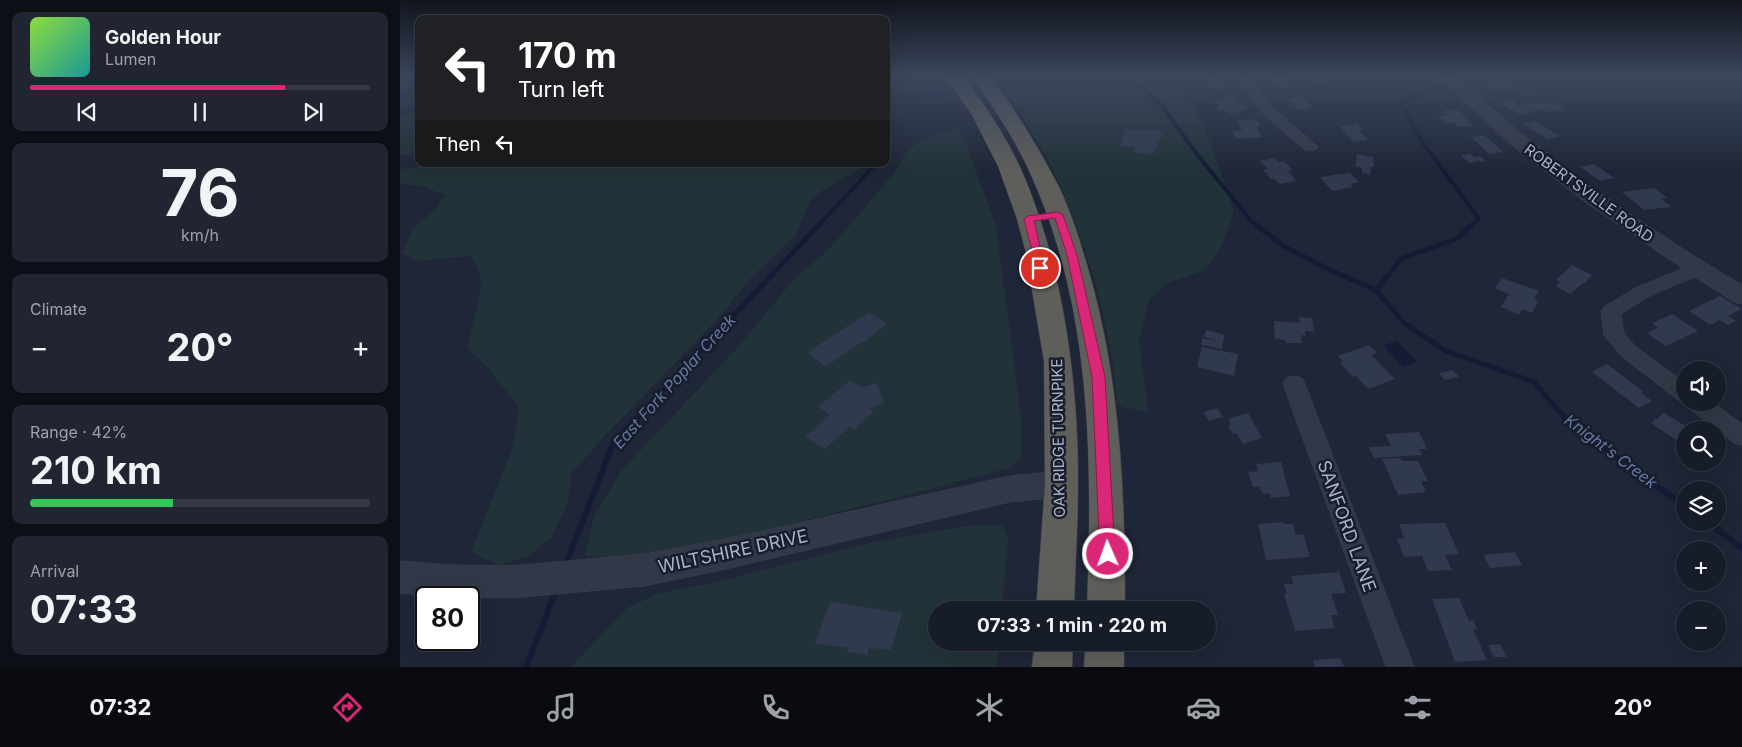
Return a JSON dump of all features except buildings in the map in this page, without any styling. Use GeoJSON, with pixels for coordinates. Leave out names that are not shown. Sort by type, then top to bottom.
{"type":"FeatureCollection","features":[{"type":"Feature","properties":{"kind":"highway","name":"OAK RIDGE TURNPIKE"},"geometry":{"type":"LineString","coordinates":[[977,108],[1009,166],[1028,219],[1037,249],[1058,362],[1062,484],[1056,601]]}},
{"type":"Feature","properties":{"kind":"highway"},"geometry":{"type":"LineString","coordinates":[[1003,108],[1020,133],[1047,186],[1058,215],[1072,255],[1098,377],[1108,554],[1106,601]]}},
{"type":"Feature","properties":{"kind":"highway"},"geometry":{"type":"LineString","coordinates":[[1028,219],[1058,215]]}},
{"type":"Feature","properties":{"kind":"highway"},"geometry":{"type":"LineString","coordinates":[[1062,484],[1105,482]]}},
{"type":"Feature","properties":{"kind":"highway"},"geometry":{"type":"LineString","coordinates":[[1052,667],[1053,651]]}},
{"type":"Feature","properties":{"kind":"highway"},"geometry":{"type":"LineString","coordinates":[[1104,651],[1104,667]]}},
{"type":"Feature","properties":{"kind":"street"},"geometry":{"type":"LineString","coordinates":[[1269,108],[1310,146]]}},
{"type":"Feature","properties":{"kind":"street","name":"ROBERTSVILLE ROAD"},"geometry":{"type":"LineString","coordinates":[[1480,108],[1527,150],[1615,215],[1742,296]]}},
{"type":"Feature","properties":{"kind":"street"},"geometry":{"type":"LineString","coordinates":[[1676,388],[1628,351],[1614,335],[1611,312],[1621,304],[1637,296],[1698,269]]}},
{"type":"Feature","properties":{"kind":"street","name":"SANFORD LANE"},"geometry":{"type":"LineString","coordinates":[[1294,384],[1400,667]]}},
{"type":"Feature","properties":{"kind":"street"},"geometry":{"type":"LineString","coordinates":[[1707,411],[1742,436]]}},
{"type":"Feature","properties":{"kind":"street","name":"WILTSHIRE DRIVE"},"geometry":{"type":"LineString","coordinates":[[400,577],[452,581],[528,581],[644,570],[726,554],[1010,489],[1062,484]]}},
{"type":"Feature","properties":{"kind":"shaded area"},"geometry":{"type":"Polygon","coordinates":[[[409,108],[415,108],[415,153],[400,155],[400,115],[409,108]]]}},
{"type":"Feature","properties":{"kind":"shaded area"},"geometry":{"type":"Polygon","coordinates":[[[1194,108],[1202,123],[1234,210],[1222,245],[1205,270],[1167,283],[1149,300],[1139,341],[1148,412],[1122,407],[1117,403],[1104,319],[1093,275],[1061,187],[1041,147],[1018,109],[1194,108]]]}},
{"type":"Feature","properties":{"kind":"shaded area"},"geometry":{"type":"Polygon","coordinates":[[[959,128],[996,226],[1021,417],[1022,458],[1009,468],[904,496],[683,550],[618,558],[585,556],[593,519],[621,471],[738,347],[793,280],[829,249],[895,172],[906,152],[920,141],[939,133],[959,128]]]}},
{"type":"Feature","properties":{"kind":"shaded area"},"geometry":{"type":"Polygon","coordinates":[[[417,167],[862,167],[821,191],[810,201],[795,236],[752,277],[713,324],[599,442],[572,473],[568,503],[551,538],[528,556],[499,565],[471,552],[513,447],[519,407],[488,368],[467,348],[479,298],[481,279],[472,256],[416,261],[402,253],[413,229],[437,208],[445,195],[424,187],[400,184],[400,169],[417,167]]]}},
{"type":"Feature","properties":{"kind":"shaded area"},"geometry":{"type":"Polygon","coordinates":[[[1002,525],[1008,538],[1003,601],[928,601],[928,651],[998,651],[997,667],[571,667],[627,608],[659,593],[713,583],[864,544],[967,526],[1002,525]]]}},
{"type":"Feature","properties":{"kind":"water"},"geometry":{"type":"Polygon","coordinates":[[[1397,341],[1417,362],[1403,367],[1383,345],[1397,341]]]}},
{"type":"Feature","properties":{"kind":"waterway","name":"Knight's Creek"},"geometry":{"type":"LineString","coordinates":[[1163,108],[1196,153],[1251,221],[1258,226]]}},
{"type":"Feature","properties":{"kind":"waterway"},"geometry":{"type":"LineString","coordinates":[[1404,108],[1421,140],[1479,219],[1471,226]]}},
{"type":"Feature","properties":{"kind":"waterway"},"geometry":{"type":"LineString","coordinates":[[400,114],[415,110]]}},
{"type":"Feature","properties":{"kind":"waterway","name":"East Fork Poplar Creek"},"geometry":{"type":"LineString","coordinates":[[818,226],[873,167]]}},
{"type":"Feature","properties":{"kind":"waterway","name":"East Fork Poplar Creek"},"geometry":{"type":"LineString","coordinates":[[637,418],[819,225]]}},
{"type":"Feature","properties":{"kind":"waterway","name":"Knight's Creek"},"geometry":{"type":"LineString","coordinates":[[1256,225],[1285,247],[1330,270],[1376,290]]}},
{"type":"Feature","properties":{"kind":"waterway"},"geometry":{"type":"LineString","coordinates":[[1376,290],[1402,258],[1456,239],[1472,225]]}},
{"type":"Feature","properties":{"kind":"waterway","name":"Knight's Creek"},"geometry":{"type":"LineString","coordinates":[[1376,290],[1404,323],[1446,351],[1534,382],[1564,417]]}},
{"type":"Feature","properties":{"kind":"waterway","name":"East Fork Poplar Creek"},"geometry":{"type":"LineString","coordinates":[[565,566],[613,444],[638,417]]}},
{"type":"Feature","properties":{"kind":"waterway","name":"Knight's Creek"},"geometry":{"type":"LineString","coordinates":[[1564,417],[1611,454],[1676,500]]}},
{"type":"Feature","properties":{"kind":"waterway","name":"Knight's Creek"},"geometry":{"type":"LineString","coordinates":[[1719,531],[1742,548]]}},
{"type":"Feature","properties":{"kind":"waterway","name":"East Fork Poplar Creek"},"geometry":{"type":"LineString","coordinates":[[526,667],[557,588]]}},
{"type":"Feature","properties":{"kind":"route"},"geometry":{"type":"LineString","coordinates":[[1040,268],[1037,249],[1028,219],[1058,215],[1072,255],[1088,322],[1098,377],[1108,554]]}}]}
